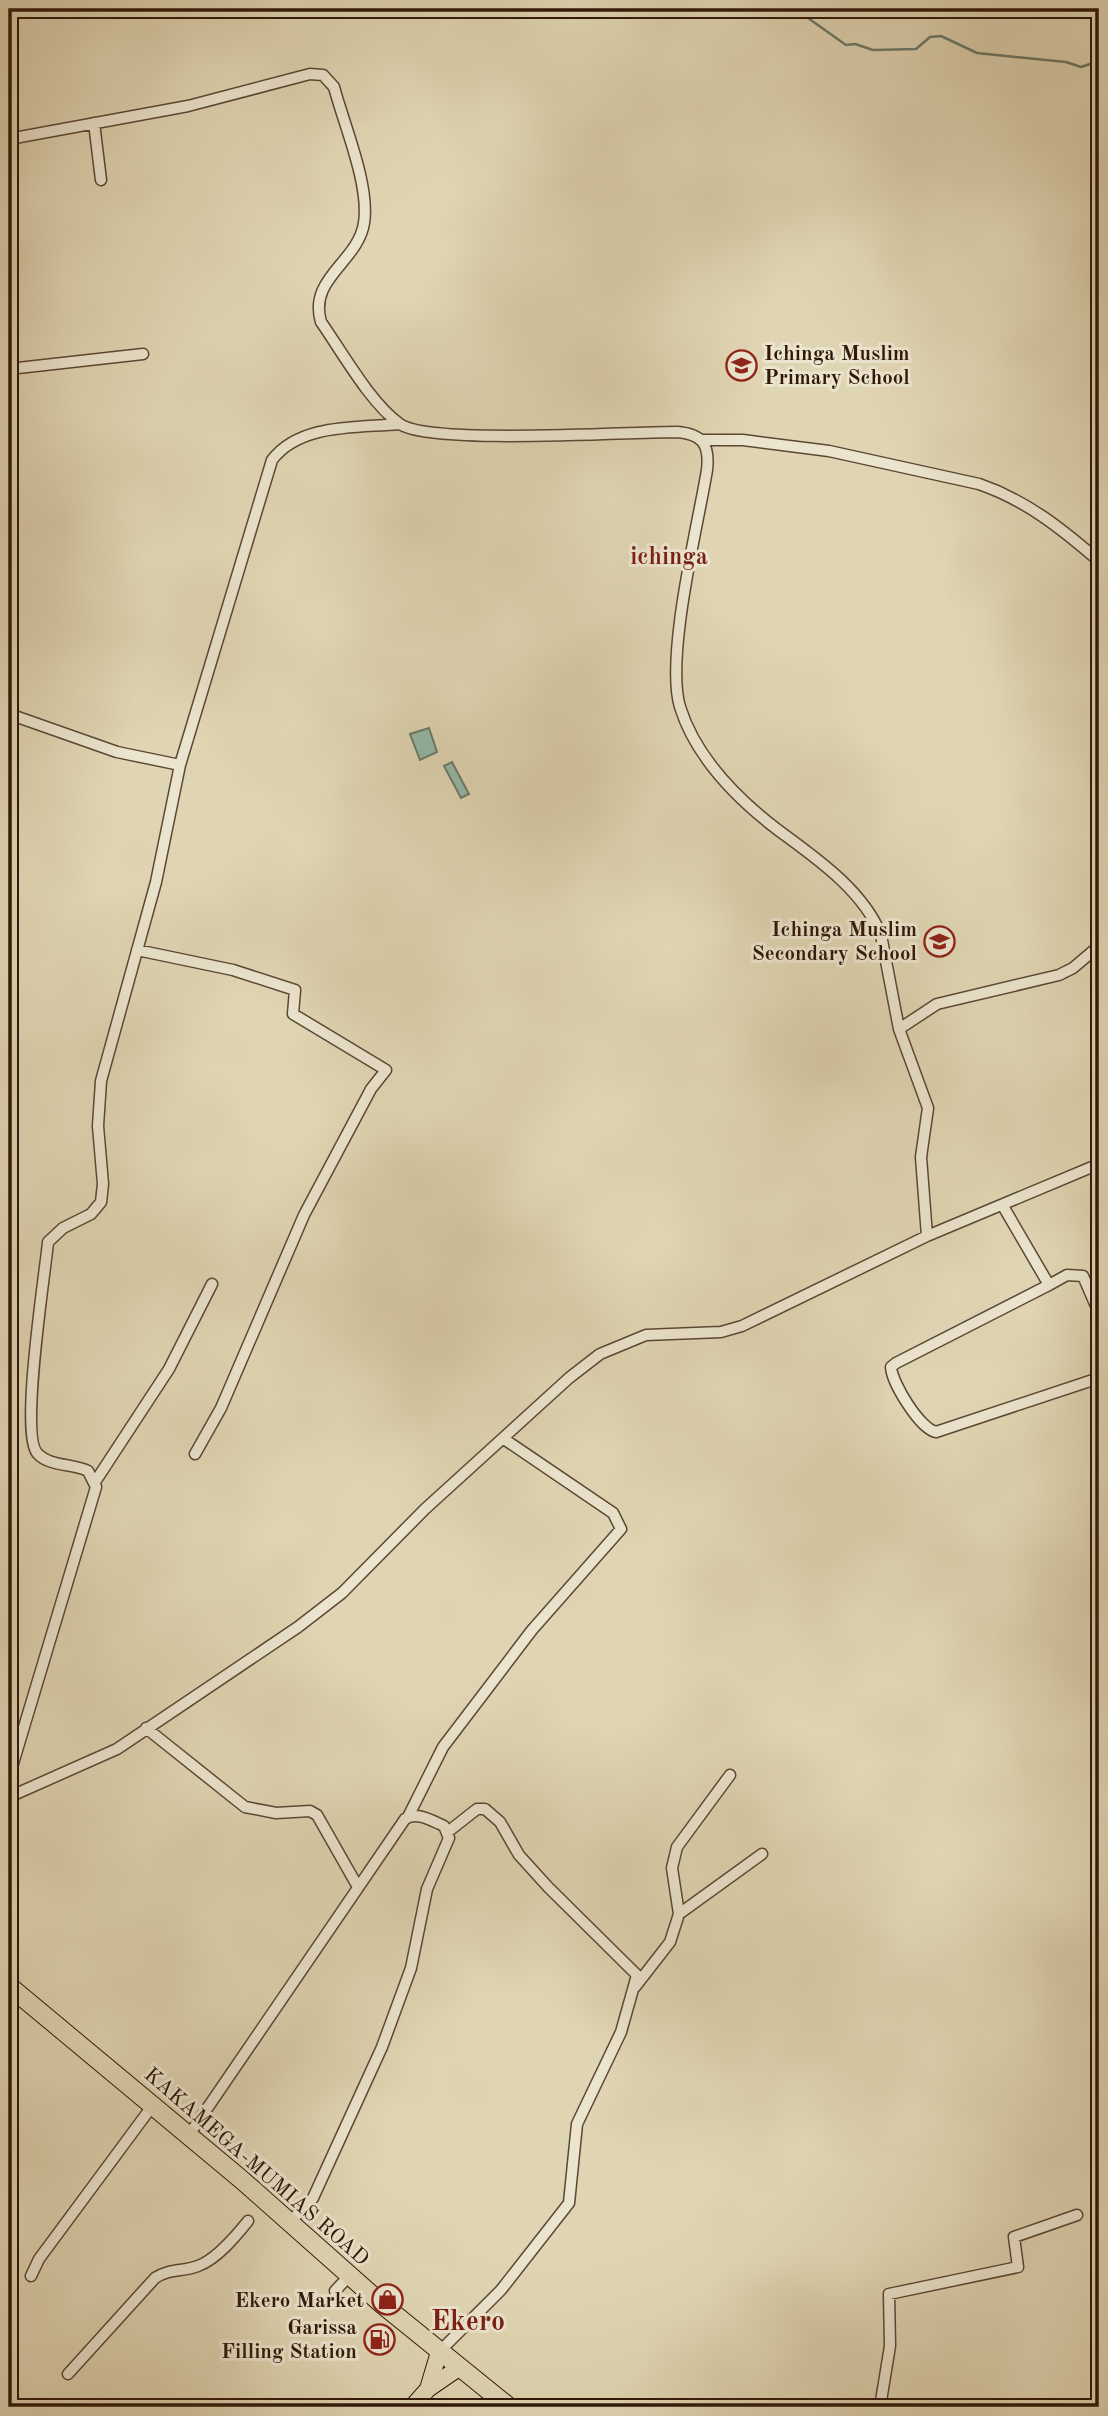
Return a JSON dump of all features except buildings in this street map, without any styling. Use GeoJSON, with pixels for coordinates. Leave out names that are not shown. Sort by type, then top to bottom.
{"type":"FeatureCollection","features":[{"type":"Feature","properties":{"kind":"highway","name":"KAKAMEGA-MUMIAS ROAD"},"geometry":{"type":"LineString","coordinates":[[9,1986],[189,2135],[500,2404]]}},
{"type":"Feature","properties":{"kind":"main road"},"geometry":{"type":"LineString","coordinates":[[428,2389],[439,2352]]}},
{"type":"Feature","properties":{"kind":"main road"},"geometry":{"type":"LineString","coordinates":[[412,2407],[428,2389],[460,2367]]}},
{"type":"Feature","properties":{"kind":"street"},"geometry":{"type":"LineString","coordinates":[[9,139],[188,106],[310,74],[327,77],[334,87],[362,185],[365,216],[361,237],[321,291],[318,312],[321,322],[374,396],[399,424]]}},
{"type":"Feature","properties":{"kind":"street"},"geometry":{"type":"LineString","coordinates":[[94,123],[101,180]]}},
{"type":"Feature","properties":{"kind":"street"},"geometry":{"type":"LineString","coordinates":[[9,369],[143,354]]}},
{"type":"Feature","properties":{"kind":"street"},"geometry":{"type":"LineString","coordinates":[[95,1482],[88,1471],[49,1460],[36,1452],[31,1443],[31,1387],[48,1242],[63,1228],[91,1214],[101,1202],[103,1184],[98,1126],[99,1092],[156,882],[180,765],[272,460],[286,445],[309,435],[399,424],[442,435],[677,432],[693,433],[703,440],[708,453],[707,470],[676,674],[681,708],[696,747],[709,765],[776,828],[841,881],[876,923],[881,935],[898,1029],[928,1108],[920,1157],[927,1236]]}},
{"type":"Feature","properties":{"kind":"street"},"geometry":{"type":"LineString","coordinates":[[703,440],[743,440],[829,450],[979,484],[1052,521],[1099,561]]}},
{"type":"Feature","properties":{"kind":"street"},"geometry":{"type":"LineString","coordinates":[[9,714],[117,752],[180,765]]}},
{"type":"Feature","properties":{"kind":"street"},"geometry":{"type":"LineString","coordinates":[[898,1029],[937,1004],[1059,975],[1073,968],[1099,946]]}},
{"type":"Feature","properties":{"kind":"street"},"geometry":{"type":"LineString","coordinates":[[137,950],[233,970],[295,990],[293,1014],[386,1070],[371,1089],[310,1204],[221,1408],[195,1454]]}},
{"type":"Feature","properties":{"kind":"street"},"geometry":{"type":"LineString","coordinates":[[9,1797],[117,1749],[232,1674],[341,1592],[375,1556],[569,1378],[611,1347],[656,1333],[721,1332],[742,1326],[927,1236],[1099,1164]]}},
{"type":"Feature","properties":{"kind":"street"},"geometry":{"type":"LineString","coordinates":[[1003,1206],[1049,1285]]}},
{"type":"Feature","properties":{"kind":"street"},"geometry":{"type":"LineString","coordinates":[[1099,1313],[1083,1276],[1067,1275],[891,1367],[892,1377],[919,1420],[925,1427],[936,1432],[1099,1378]]}},
{"type":"Feature","properties":{"kind":"street"},"geometry":{"type":"LineString","coordinates":[[9,1777],[95,1482],[169,1369],[212,1283]]}},
{"type":"Feature","properties":{"kind":"street"},"geometry":{"type":"LineString","coordinates":[[189,2135],[408,1817],[443,1746],[532,1630],[621,1529],[613,1513],[504,1439]]}},
{"type":"Feature","properties":{"kind":"street"},"geometry":{"type":"LineString","coordinates":[[146,1728],[246,1807],[276,1813],[310,1811],[317,1815],[358,1887]]}},
{"type":"Feature","properties":{"kind":"street"},"geometry":{"type":"LineString","coordinates":[[633,1989],[670,1942],[679,1914],[672,1868],[677,1847],[730,1775]]}},
{"type":"Feature","properties":{"kind":"street"},"geometry":{"type":"LineString","coordinates":[[439,2352],[501,2290],[569,2203],[577,2124],[621,2032],[636,1981],[635,1971],[548,1887],[519,1855],[500,1822],[479,1808],[449,1831]]}},
{"type":"Feature","properties":{"kind":"street"},"geometry":{"type":"LineString","coordinates":[[408,1817],[419,1816],[449,1831]]}},
{"type":"Feature","properties":{"kind":"street"},"geometry":{"type":"LineString","coordinates":[[290,2222],[313,2199],[382,2047],[403,1994],[427,1889],[449,1838],[449,1831]]}},
{"type":"Feature","properties":{"kind":"street"},"geometry":{"type":"LineString","coordinates":[[679,1914],[701,1901],[762,1854]]}},
{"type":"Feature","properties":{"kind":"street"},"geometry":{"type":"LineString","coordinates":[[31,2276],[39,2259],[153,2105]]}},
{"type":"Feature","properties":{"kind":"street"},"geometry":{"type":"LineString","coordinates":[[880,2407],[890,2346],[890,2294],[1018,2267],[1014,2237],[1077,2214]]}},
{"type":"Feature","properties":{"kind":"street"},"geometry":{"type":"LineString","coordinates":[[68,2374],[155,2278],[172,2269],[201,2265],[234,2237],[248,2221]]}},
{"type":"Feature","properties":{"kind":"street"},"geometry":{"type":"LineString","coordinates":[[335,2291],[350,2275]]}},
{"type":"Feature","properties":{"kind":"shaded area"},"geometry":{"type":"Polygon","coordinates":[[[429,728],[437,752],[420,760],[410,734],[429,728]]]}},
{"type":"Feature","properties":{"kind":"shaded area"},"geometry":{"type":"Polygon","coordinates":[[[452,762],[469,794],[461,798],[444,766],[452,762]]]}},
{"type":"Feature","properties":{"kind":"waterway"},"geometry":{"type":"LineString","coordinates":[[801,9],[808,18],[846,45],[855,44],[873,50],[916,49],[930,37],[941,36],[977,53],[1066,62],[1081,67],[1099,61]]}},
{"type":"Feature","properties":{"kind":"place","name":"Ichinga Muslim Primary School"},"geometry":{"type":"Point","coordinates":[741,365]}},
{"type":"Feature","properties":{"kind":"place","name":"Ichinga Muslim Secondary School"},"geometry":{"type":"Point","coordinates":[940,941]}},
{"type":"Feature","properties":{"kind":"place","name":"Ekero Market"},"geometry":{"type":"Point","coordinates":[387,2300]}},
{"type":"Feature","properties":{"kind":"place","name":"Garissa Filling Station"},"geometry":{"type":"Point","coordinates":[380,2339]}},
{"type":"Feature","properties":{"kind":"district","name":"ichinga"},"geometry":{"type":"Point","coordinates":[669,556]}},
{"type":"Feature","properties":{"kind":"district","name":"Ekero"},"geometry":{"type":"Point","coordinates":[468,2320]}}]}
